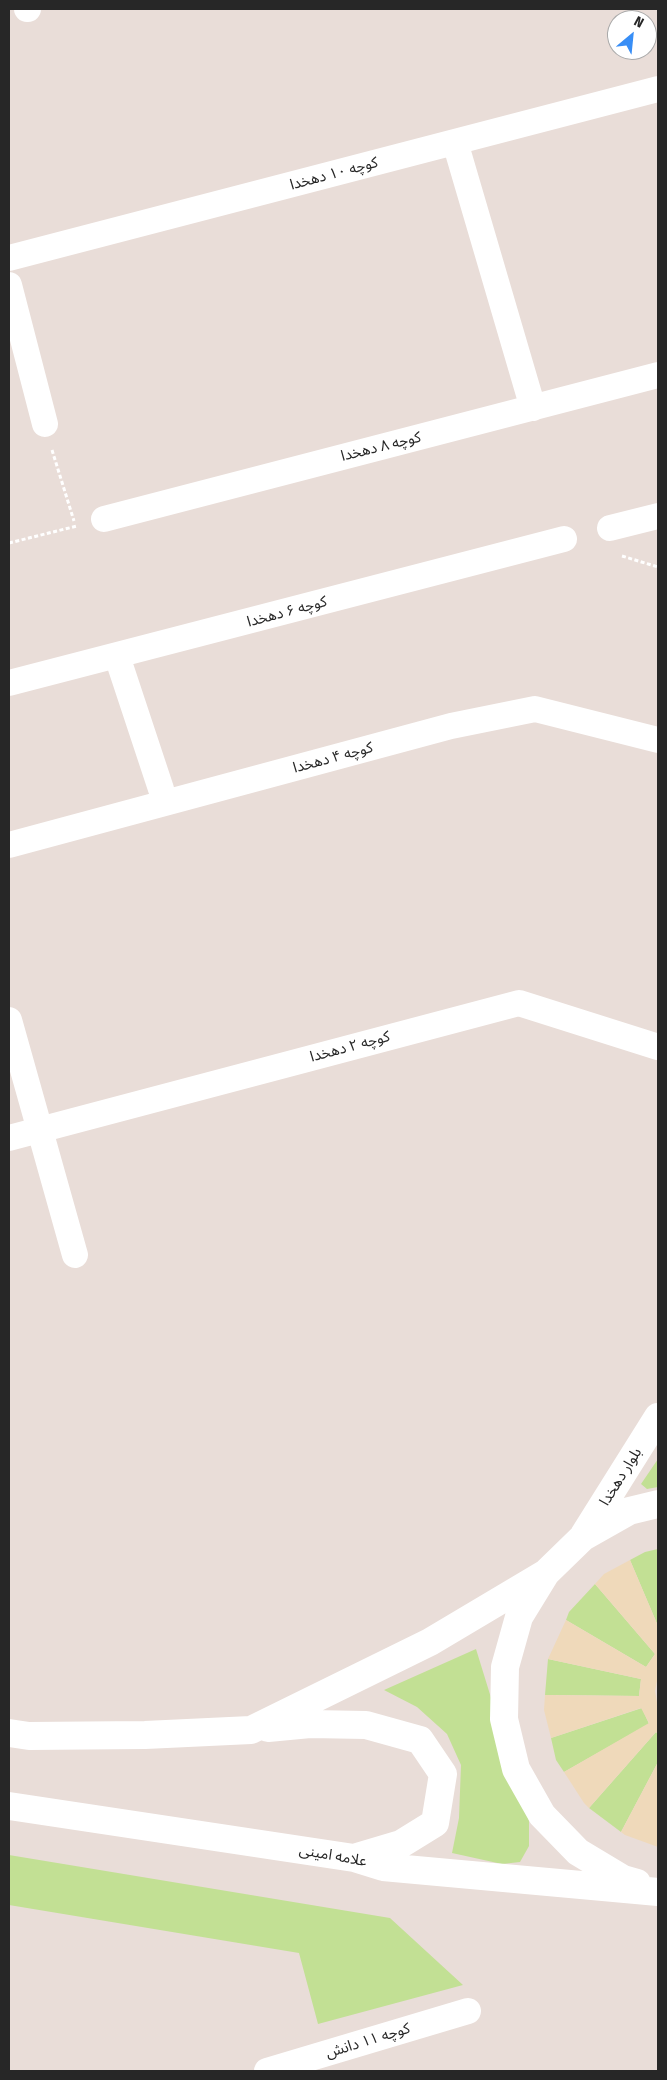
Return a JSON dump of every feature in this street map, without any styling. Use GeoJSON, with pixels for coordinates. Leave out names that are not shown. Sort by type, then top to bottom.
{"type":"FeatureCollection","features":[{"type":"Feature","properties":{"kind":"main road","name":"بلوار دهخدا"},"geometry":{"type":"LineString","coordinates":[[583,1537],[658,1418]]}},
{"type":"Feature","properties":{"kind":"main road"},"geometry":{"type":"LineString","coordinates":[[251,1730],[430,1642],[546,1573],[583,1537],[628,1511],[658,1504]]}},
{"type":"Feature","properties":{"kind":"main road"},"geometry":{"type":"LineString","coordinates":[[546,1573],[519,1617],[505,1667],[504,1719],[516,1769],[542,1815],[578,1852],[623,1879],[658,1891]]}},
{"type":"Feature","properties":{"kind":"main road"},"geometry":{"type":"LineString","coordinates":[[9,1733],[28,1736],[144,1735],[251,1730],[310,1724],[366,1725],[420,1740],[443,1774],[434,1822],[401,1844],[354,1858]]}},
{"type":"Feature","properties":{"kind":"main road","name":"علامه امینی"},"geometry":{"type":"LineString","coordinates":[[9,1806],[354,1858],[384,1867],[658,1891]]}},
{"type":"Feature","properties":{"kind":"street","name":"کوچه ۱۰ دهخدا"},"geometry":{"type":"LineString","coordinates":[[9,258],[658,89]]}},
{"type":"Feature","properties":{"kind":"street"},"geometry":{"type":"LineString","coordinates":[[455,142],[533,408]]}},
{"type":"Feature","properties":{"kind":"street"},"geometry":{"type":"LineString","coordinates":[[9,285],[45,424]]}},
{"type":"Feature","properties":{"kind":"street","name":"کوچه ۸ دهخدا"},"geometry":{"type":"LineString","coordinates":[[104,519],[658,375]]}},
{"type":"Feature","properties":{"kind":"street"},"geometry":{"type":"LineString","coordinates":[[610,528],[658,516]]}},
{"type":"Feature","properties":{"kind":"street","name":"کوچه ۶ دهخدا"},"geometry":{"type":"LineString","coordinates":[[9,683],[564,539]]}},
{"type":"Feature","properties":{"kind":"street"},"geometry":{"type":"LineString","coordinates":[[117,656],[161,790]]}},
{"type":"Feature","properties":{"kind":"street","name":"کوچه ۴ دهخدا"},"geometry":{"type":"LineString","coordinates":[[9,845],[451,726],[535,709],[658,740]]}},
{"type":"Feature","properties":{"kind":"street","name":"کوچه ۲ دهخدا"},"geometry":{"type":"LineString","coordinates":[[9,1138],[519,1003],[658,1047]]}},
{"type":"Feature","properties":{"kind":"street"},"geometry":{"type":"LineString","coordinates":[[9,1020],[76,1256]]}},
{"type":"Feature","properties":{"kind":"street","name":"کوچه ۱۱ دانش"},"geometry":{"type":"LineString","coordinates":[[267,2071],[468,2011]]}},
{"type":"Feature","properties":{"kind":"path"},"geometry":{"type":"LineString","coordinates":[[45,424],[75,526]]}},
{"type":"Feature","properties":{"kind":"path"},"geometry":{"type":"LineString","coordinates":[[9,543],[104,519]]}},
{"type":"Feature","properties":{"kind":"green space"},"geometry":{"type":"Polygon","coordinates":[[[658,1459],[658,1487],[647,1489],[641,1484],[658,1459]]]}},
{"type":"Feature","properties":{"kind":"green space"},"geometry":{"type":"Polygon","coordinates":[[[658,1549],[658,1626],[630,1560],[645,1552],[658,1549]]]}},
{"type":"Feature","properties":{"kind":"green space"},"geometry":{"type":"Polygon","coordinates":[[[595,1584],[655,1654],[646,1667],[566,1620],[569,1612],[595,1584]]]}},
{"type":"Feature","properties":{"kind":"green space"},"geometry":{"type":"Polygon","coordinates":[[[476,1649],[529,1821],[529,1846],[520,1862],[502,1864],[452,1853],[459,1818],[461,1765],[447,1734],[417,1707],[384,1690],[476,1649]]]}},
{"type":"Feature","properties":{"kind":"green space"},"geometry":{"type":"Polygon","coordinates":[[[548,1659],[641,1679],[639,1696],[545,1695],[548,1659]]]}},
{"type":"Feature","properties":{"kind":"green space"},"geometry":{"type":"Polygon","coordinates":[[[642,1708],[649,1724],[564,1772],[556,1760],[551,1738],[642,1708]]]}},
{"type":"Feature","properties":{"kind":"green space"},"geometry":{"type":"Polygon","coordinates":[[[656,1732],[658,1734],[658,1762],[621,1832],[589,1808],[656,1732]]]}},
{"type":"Feature","properties":{"kind":"green space"},"geometry":{"type":"Polygon","coordinates":[[[9,1855],[390,1918],[463,1985],[318,2024],[299,1953],[9,1905],[9,1855]]]}},
{"type":"Feature","properties":{"kind":"sand"},"geometry":{"type":"Polygon","coordinates":[[[630,1560],[658,1626],[658,1676],[655,1691],[658,1708],[658,1734],[656,1732],[589,1808],[564,1772],[649,1723],[641,1708],[551,1738],[544,1710],[545,1695],[639,1696],[641,1679],[548,1659],[566,1620],[646,1667],[655,1654],[595,1584],[604,1574],[630,1560]]]}},
{"type":"Feature","properties":{"kind":"sand"},"geometry":{"type":"Polygon","coordinates":[[[658,1762],[658,1847],[621,1832],[658,1762]]]}}]}
